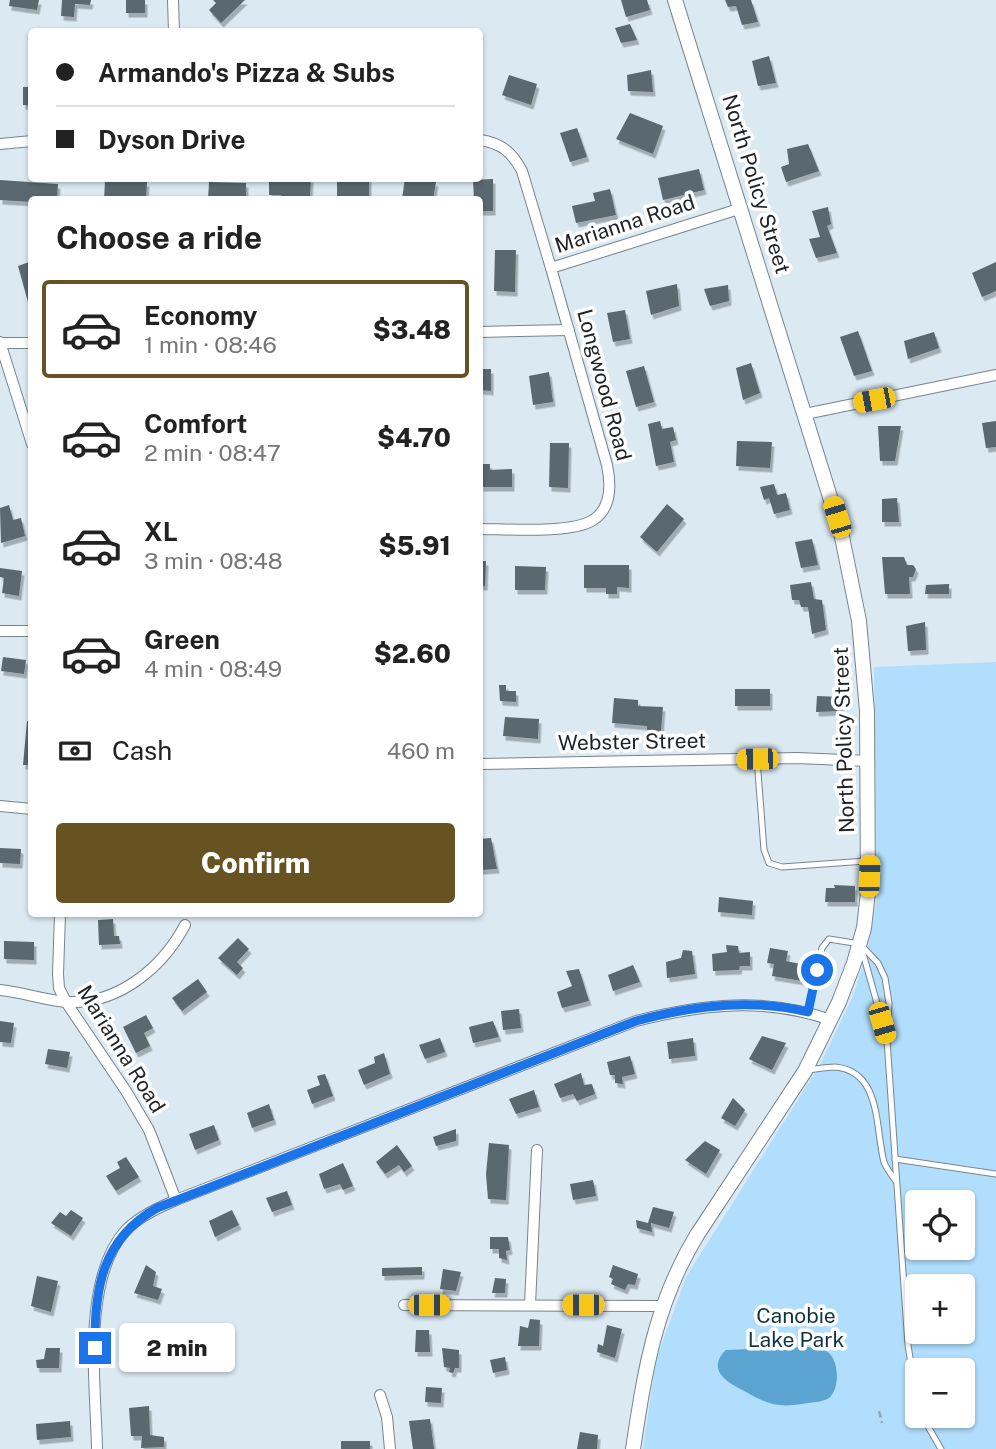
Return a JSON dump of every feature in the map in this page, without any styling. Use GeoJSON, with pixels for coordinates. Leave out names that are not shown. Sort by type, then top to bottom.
{"type":"FeatureCollection","features":[{"type":"Feature","properties":{"kind":"street"},"geometry":{"type":"LineString","coordinates":[[173,0],[174,28]]}},
{"type":"Feature","properties":{"kind":"street","name":"North Policy Street"},"geometry":{"type":"LineString","coordinates":[[634,1449],[646,1367],[662,1306],[692,1243],[805,1071],[831,1020],[849,980],[860,944],[867,908],[869,860],[867,711],[855,591],[838,522],[675,0]]}},
{"type":"Feature","properties":{"kind":"street","name":"Marianna Road"},"geometry":{"type":"LineString","coordinates":[[483,140],[503,146],[515,157],[522,171],[551,268],[742,208]]}},
{"type":"Feature","properties":{"kind":"street"},"geometry":{"type":"LineString","coordinates":[[0,144],[28,141]]}},
{"type":"Feature","properties":{"kind":"street","name":"Longwood Road"},"geometry":{"type":"LineString","coordinates":[[483,529],[564,528],[593,520],[604,509],[609,495],[610,480],[551,268]]}},
{"type":"Feature","properties":{"kind":"street"},"geometry":{"type":"LineString","coordinates":[[483,332],[569,330]]}},
{"type":"Feature","properties":{"kind":"street"},"geometry":{"type":"LineString","coordinates":[[28,343],[0,343],[28,431]]}},
{"type":"Feature","properties":{"kind":"street"},"geometry":{"type":"LineString","coordinates":[[805,414],[996,375]]}},
{"type":"Feature","properties":{"kind":"street"},"geometry":{"type":"LineString","coordinates":[[0,631],[28,631]]}},
{"type":"Feature","properties":{"kind":"street","name":"Webster Street"},"geometry":{"type":"LineString","coordinates":[[483,764],[757,759],[868,761]]}},
{"type":"Feature","properties":{"kind":"street"},"geometry":{"type":"LineString","coordinates":[[0,806],[28,809]]}},
{"type":"Feature","properties":{"kind":"street","name":"Marianna Road"},"geometry":{"type":"LineString","coordinates":[[60,917],[60,988],[66,1002],[143,1120],[176,1200]]}},
{"type":"Feature","properties":{"kind":"street"},"geometry":{"type":"LineString","coordinates":[[0,990],[66,1002],[98,999],[127,986],[159,964],[185,925]]}},
{"type":"Feature","properties":{"kind":"street"},"geometry":{"type":"LineString","coordinates":[[97,1449],[95,1323],[98,1295],[105,1266],[113,1248],[125,1231],[140,1218],[176,1200],[636,1021],[678,1012],[739,1005],[775,1006],[808,1012],[831,1020]]}},
{"type":"Feature","properties":{"kind":"street"},"geometry":{"type":"LineString","coordinates":[[530,1305],[537,1150]]}},
{"type":"Feature","properties":{"kind":"street"},"geometry":{"type":"LineString","coordinates":[[404,1305],[662,1306]]}},
{"type":"Feature","properties":{"kind":"street"},"geometry":{"type":"LineString","coordinates":[[380,1395],[387,1417],[390,1449]]}},
{"type":"Feature","properties":{"kind":"lane"},"geometry":{"type":"LineString","coordinates":[[757,759],[764,850],[769,863],[782,867],[869,860]]}},
{"type":"Feature","properties":{"kind":"lane"},"geometry":{"type":"LineString","coordinates":[[808,1012],[825,941],[830,939],[860,944],[878,963],[885,978],[890,1003],[887,1040],[910,1358]]}},
{"type":"Feature","properties":{"kind":"lane"},"geometry":{"type":"LineString","coordinates":[[860,944],[887,1040]]}},
{"type":"Feature","properties":{"kind":"lane"},"geometry":{"type":"LineString","coordinates":[[805,1071],[841,1068],[856,1075],[867,1087],[874,1102],[884,1165],[897,1183]]}},
{"type":"Feature","properties":{"kind":"lane"},"geometry":{"type":"LineString","coordinates":[[895,1159],[996,1174]]}},
{"type":"Feature","properties":{"kind":"lane"},"geometry":{"type":"LineString","coordinates":[[929,1428],[942,1449]]}},
{"type":"Feature","properties":{"kind":"path"},"geometry":{"type":"LineString","coordinates":[[879,1412],[882,1423]]}},
{"type":"Feature","properties":{"kind":"green space","name":"Canobie Lake Park"},"geometry":{"type":"Polygon","coordinates":[[[996,662],[996,1449],[643,1449],[656,1360],[686,1277],[821,1063],[853,996],[868,948],[877,899],[874,667],[996,662]]]}},
{"type":"Feature","properties":{"kind":"shaded area"},"geometry":{"type":"Polygon","coordinates":[[[808,1347],[827,1351],[835,1363],[837,1376],[833,1394],[822,1401],[790,1405],[769,1403],[729,1382],[721,1375],[718,1367],[720,1356],[726,1350],[808,1347]]]}},
{"type":"Feature","properties":{"kind":"building"},"geometry":{"type":"Polygon","coordinates":[[[10,0],[39,0],[37,10],[9,6],[10,0]]]}},
{"type":"Feature","properties":{"kind":"building"},"geometry":{"type":"Polygon","coordinates":[[[62,0],[91,0],[90,5],[75,4],[74,17],[61,16],[62,0]]]}},
{"type":"Feature","properties":{"kind":"building"},"geometry":{"type":"Polygon","coordinates":[[[126,0],[145,0],[145,13],[126,13],[126,0]]]}},
{"type":"Feature","properties":{"kind":"building"},"geometry":{"type":"Polygon","coordinates":[[[213,0],[245,0],[221,23],[209,10],[216,3],[213,0]]]}},
{"type":"Feature","properties":{"kind":"building"},"geometry":{"type":"Polygon","coordinates":[[[621,0],[647,0],[650,10],[626,17],[621,0]]]}},
{"type":"Feature","properties":{"kind":"building"},"geometry":{"type":"Polygon","coordinates":[[[725,0],[751,0],[758,22],[742,25],[736,6],[728,7],[725,0]]]}},
{"type":"Feature","properties":{"kind":"building"},"geometry":{"type":"Polygon","coordinates":[[[630,24],[637,40],[621,43],[615,28],[630,24]]]}},
{"type":"Feature","properties":{"kind":"building"},"geometry":{"type":"Polygon","coordinates":[[[769,56],[776,83],[758,86],[752,61],[769,56]]]}},
{"type":"Feature","properties":{"kind":"building"},"geometry":{"type":"Polygon","coordinates":[[[651,70],[653,92],[628,91],[627,75],[651,70]]]}},
{"type":"Feature","properties":{"kind":"building"},"geometry":{"type":"Polygon","coordinates":[[[509,75],[537,84],[531,105],[502,95],[509,75]]]}},
{"type":"Feature","properties":{"kind":"building"},"geometry":{"type":"Polygon","coordinates":[[[23,87],[28,87],[28,106],[23,105],[23,87]]]}},
{"type":"Feature","properties":{"kind":"building"},"geometry":{"type":"Polygon","coordinates":[[[630,113],[663,126],[653,154],[616,139],[630,113]]]}},
{"type":"Feature","properties":{"kind":"building"},"geometry":{"type":"Polygon","coordinates":[[[577,128],[587,157],[570,162],[560,133],[577,128]]]}},
{"type":"Feature","properties":{"kind":"building"},"geometry":{"type":"Polygon","coordinates":[[[808,144],[819,171],[786,182],[781,167],[789,164],[787,149],[808,144]]]}},
{"type":"Feature","properties":{"kind":"building"},"geometry":{"type":"Polygon","coordinates":[[[699,169],[704,190],[663,200],[658,178],[699,169]]]}},
{"type":"Feature","properties":{"kind":"building"},"geometry":{"type":"Polygon","coordinates":[[[493,179],[493,211],[483,211],[483,196],[474,196],[473,182],[483,182],[483,180],[493,179]]]}},
{"type":"Feature","properties":{"kind":"building"},"geometry":{"type":"Polygon","coordinates":[[[0,180],[58,184],[57,196],[28,196],[28,202],[0,200],[0,180]]]}},
{"type":"Feature","properties":{"kind":"building"},"geometry":{"type":"Polygon","coordinates":[[[105,182],[147,182],[146,196],[104,196],[105,182]]]}},
{"type":"Feature","properties":{"kind":"building"},"geometry":{"type":"Polygon","coordinates":[[[209,182],[246,183],[246,196],[208,196],[209,182]]]}},
{"type":"Feature","properties":{"kind":"building"},"geometry":{"type":"Polygon","coordinates":[[[269,182],[311,182],[310,196],[269,195],[269,182]]]}},
{"type":"Feature","properties":{"kind":"building"},"geometry":{"type":"Polygon","coordinates":[[[337,182],[369,182],[369,196],[337,196],[337,182]]]}},
{"type":"Feature","properties":{"kind":"building"},"geometry":{"type":"Polygon","coordinates":[[[404,182],[436,182],[434,196],[402,196],[404,182]]]}},
{"type":"Feature","properties":{"kind":"building"},"geometry":{"type":"Polygon","coordinates":[[[610,189],[616,215],[576,223],[572,206],[595,201],[593,193],[610,189]]]}},
{"type":"Feature","properties":{"kind":"building"},"geometry":{"type":"Polygon","coordinates":[[[828,207],[831,224],[827,226],[837,253],[816,258],[809,239],[820,237],[812,211],[828,207]]]}},
{"type":"Feature","properties":{"kind":"building"},"geometry":{"type":"Polygon","coordinates":[[[495,250],[516,250],[515,292],[494,291],[495,250]]]}},
{"type":"Feature","properties":{"kind":"building"},"geometry":{"type":"Polygon","coordinates":[[[28,262],[28,302],[18,266],[28,262]]]}},
{"type":"Feature","properties":{"kind":"building"},"geometry":{"type":"Polygon","coordinates":[[[996,262],[996,291],[982,297],[972,273],[996,262]]]}},
{"type":"Feature","properties":{"kind":"building"},"geometry":{"type":"Polygon","coordinates":[[[677,284],[679,306],[651,315],[646,291],[677,284]]]}},
{"type":"Feature","properties":{"kind":"building"},"geometry":{"type":"Polygon","coordinates":[[[728,285],[729,301],[710,306],[704,289],[728,285]]]}},
{"type":"Feature","properties":{"kind":"building"},"geometry":{"type":"Polygon","coordinates":[[[625,310],[630,339],[613,342],[607,313],[625,310]]]}},
{"type":"Feature","properties":{"kind":"building"},"geometry":{"type":"Polygon","coordinates":[[[858,331],[872,371],[854,376],[840,337],[858,331]]]}},
{"type":"Feature","properties":{"kind":"building"},"geometry":{"type":"Polygon","coordinates":[[[934,332],[939,348],[908,359],[904,341],[934,332]]]}},
{"type":"Feature","properties":{"kind":"building"},"geometry":{"type":"Polygon","coordinates":[[[751,363],[760,393],[743,400],[736,368],[751,363]]]}},
{"type":"Feature","properties":{"kind":"building"},"geometry":{"type":"Polygon","coordinates":[[[644,366],[654,402],[636,407],[626,371],[644,366]]]}},
{"type":"Feature","properties":{"kind":"building"},"geometry":{"type":"Polygon","coordinates":[[[483,369],[491,369],[491,391],[483,390],[483,369]]]}},
{"type":"Feature","properties":{"kind":"building"},"geometry":{"type":"Polygon","coordinates":[[[549,372],[553,402],[533,405],[529,376],[549,372]]]}},
{"type":"Feature","properties":{"kind":"building"},"geometry":{"type":"Polygon","coordinates":[[[660,421],[662,429],[673,427],[676,440],[670,442],[674,462],[656,466],[648,424],[660,421]]]}},
{"type":"Feature","properties":{"kind":"building"},"geometry":{"type":"Polygon","coordinates":[[[996,421],[996,447],[986,448],[982,423],[996,421]]]}},
{"type":"Feature","properties":{"kind":"building"},"geometry":{"type":"Polygon","coordinates":[[[878,426],[901,426],[895,461],[880,461],[878,426]]]}},
{"type":"Feature","properties":{"kind":"building"},"geometry":{"type":"Polygon","coordinates":[[[737,441],[772,442],[770,468],[736,466],[737,441]]]}},
{"type":"Feature","properties":{"kind":"building"},"geometry":{"type":"Polygon","coordinates":[[[550,443],[569,443],[568,488],[549,487],[550,443]]]}},
{"type":"Feature","properties":{"kind":"building"},"geometry":{"type":"Polygon","coordinates":[[[483,464],[490,464],[490,470],[512,469],[512,487],[483,487],[483,464]]]}},
{"type":"Feature","properties":{"kind":"building"},"geometry":{"type":"Polygon","coordinates":[[[774,484],[777,495],[786,493],[790,510],[774,514],[769,498],[764,500],[760,487],[774,484]]]}},
{"type":"Feature","properties":{"kind":"building"},"geometry":{"type":"Polygon","coordinates":[[[897,498],[899,522],[882,522],[882,499],[897,498]]]}},
{"type":"Feature","properties":{"kind":"building"},"geometry":{"type":"Polygon","coordinates":[[[667,504],[684,519],[657,552],[640,537],[667,504]]]}},
{"type":"Feature","properties":{"kind":"building"},"geometry":{"type":"Polygon","coordinates":[[[9,505],[13,520],[21,518],[25,536],[1,543],[0,508],[9,505]]]}},
{"type":"Feature","properties":{"kind":"building"},"geometry":{"type":"Polygon","coordinates":[[[812,539],[818,565],[801,568],[795,542],[812,539]]]}},
{"type":"Feature","properties":{"kind":"building"},"geometry":{"type":"Polygon","coordinates":[[[882,557],[904,557],[907,565],[913,565],[916,569],[913,577],[909,577],[910,594],[885,594],[882,557]]]}},
{"type":"Feature","properties":{"kind":"building"},"geometry":{"type":"Polygon","coordinates":[[[483,561],[486,561],[483,586],[483,561]]]}},
{"type":"Feature","properties":{"kind":"building"},"geometry":{"type":"Polygon","coordinates":[[[584,565],[629,565],[629,588],[617,587],[617,594],[606,594],[606,588],[584,588],[584,565]]]}},
{"type":"Feature","properties":{"kind":"building"},"geometry":{"type":"Polygon","coordinates":[[[515,566],[546,567],[545,590],[515,590],[515,566]]]}},
{"type":"Feature","properties":{"kind":"building"},"geometry":{"type":"Polygon","coordinates":[[[0,568],[22,571],[19,596],[2,593],[4,578],[0,577],[0,568]]]}},
{"type":"Feature","properties":{"kind":"building"},"geometry":{"type":"Polygon","coordinates":[[[811,582],[814,599],[822,600],[826,630],[812,634],[808,607],[801,607],[799,600],[792,600],[790,585],[811,582]]]}},
{"type":"Feature","properties":{"kind":"building"},"geometry":{"type":"Polygon","coordinates":[[[949,584],[949,594],[925,594],[926,585],[949,584]]]}},
{"type":"Feature","properties":{"kind":"building"},"geometry":{"type":"Polygon","coordinates":[[[925,622],[926,650],[908,651],[906,626],[925,622]]]}},
{"type":"Feature","properties":{"kind":"building"},"geometry":{"type":"Polygon","coordinates":[[[3,657],[26,660],[24,674],[1,671],[3,657]]]}},
{"type":"Feature","properties":{"kind":"building"},"geometry":{"type":"Polygon","coordinates":[[[499,685],[506,685],[506,691],[516,691],[516,702],[500,701],[499,685]]]}},
{"type":"Feature","properties":{"kind":"building"},"geometry":{"type":"Polygon","coordinates":[[[735,689],[770,689],[770,706],[735,706],[735,689]]]}},
{"type":"Feature","properties":{"kind":"building"},"geometry":{"type":"Polygon","coordinates":[[[817,696],[841,697],[841,711],[816,712],[817,696]]]}},
{"type":"Feature","properties":{"kind":"building"},"geometry":{"type":"Polygon","coordinates":[[[614,698],[638,700],[638,706],[663,707],[661,731],[647,730],[647,726],[612,723],[614,698]]]}},
{"type":"Feature","properties":{"kind":"building"},"geometry":{"type":"Polygon","coordinates":[[[505,717],[539,719],[538,739],[503,736],[505,717]]]}},
{"type":"Feature","properties":{"kind":"building"},"geometry":{"type":"Polygon","coordinates":[[[27,721],[28,721],[28,765],[23,765],[27,721]]]}},
{"type":"Feature","properties":{"kind":"building"},"geometry":{"type":"Polygon","coordinates":[[[491,838],[497,869],[483,870],[483,839],[491,838]]]}},
{"type":"Feature","properties":{"kind":"building"},"geometry":{"type":"Polygon","coordinates":[[[0,848],[21,849],[20,864],[0,863],[0,848]]]}},
{"type":"Feature","properties":{"kind":"building"},"geometry":{"type":"Polygon","coordinates":[[[834,885],[855,886],[855,902],[825,902],[826,888],[835,888],[834,885]]]}},
{"type":"Feature","properties":{"kind":"building"},"geometry":{"type":"Polygon","coordinates":[[[719,897],[753,901],[752,915],[718,912],[719,897]]]}},
{"type":"Feature","properties":{"kind":"building"},"geometry":{"type":"Polygon","coordinates":[[[113,919],[114,936],[119,936],[120,944],[99,945],[98,920],[113,919]]]}},
{"type":"Feature","properties":{"kind":"building"},"geometry":{"type":"Polygon","coordinates":[[[238,938],[249,949],[237,962],[243,968],[237,975],[218,958],[238,938]]]}},
{"type":"Feature","properties":{"kind":"building"},"geometry":{"type":"Polygon","coordinates":[[[4,941],[34,942],[34,960],[4,959],[4,941]]]}},
{"type":"Feature","properties":{"kind":"building"},"geometry":{"type":"Polygon","coordinates":[[[726,945],[738,946],[739,953],[750,952],[750,966],[740,966],[739,970],[713,971],[712,954],[727,952],[726,945]]]}},
{"type":"Feature","properties":{"kind":"building"},"geometry":{"type":"Polygon","coordinates":[[[770,948],[788,951],[786,961],[805,965],[802,981],[772,976],[774,964],[767,963],[770,948]]]}},
{"type":"Feature","properties":{"kind":"building"},"geometry":{"type":"Polygon","coordinates":[[[683,950],[692,951],[695,974],[667,978],[666,962],[681,958],[683,950]]]}},
{"type":"Feature","properties":{"kind":"building"},"geometry":{"type":"Polygon","coordinates":[[[633,965],[640,982],[613,991],[608,975],[633,965]]]}},
{"type":"Feature","properties":{"kind":"building"},"geometry":{"type":"Polygon","coordinates":[[[579,969],[589,1001],[562,1008],[557,992],[572,986],[566,971],[579,969]]]}},
{"type":"Feature","properties":{"kind":"building"},"geometry":{"type":"Polygon","coordinates":[[[198,979],[207,992],[182,1011],[172,998],[198,979]]]}},
{"type":"Feature","properties":{"kind":"building"},"geometry":{"type":"Polygon","coordinates":[[[519,1009],[521,1028],[503,1030],[501,1011],[519,1009]]]}},
{"type":"Feature","properties":{"kind":"building"},"geometry":{"type":"Polygon","coordinates":[[[146,1015],[153,1028],[144,1033],[150,1046],[136,1053],[123,1027],[146,1015]]]}},
{"type":"Feature","properties":{"kind":"building"},"geometry":{"type":"Polygon","coordinates":[[[0,1021],[14,1023],[11,1043],[0,1042],[0,1021]]]}},
{"type":"Feature","properties":{"kind":"building"},"geometry":{"type":"Polygon","coordinates":[[[493,1021],[499,1037],[473,1043],[469,1027],[493,1021]]]}},
{"type":"Feature","properties":{"kind":"building"},"geometry":{"type":"Polygon","coordinates":[[[762,1036],[786,1043],[772,1070],[749,1059],[762,1036]]]}},
{"type":"Feature","properties":{"kind":"building"},"geometry":{"type":"Polygon","coordinates":[[[440,1038],[445,1052],[425,1059],[419,1045],[440,1038]]]}},
{"type":"Feature","properties":{"kind":"building"},"geometry":{"type":"Polygon","coordinates":[[[693,1038],[695,1056],[669,1059],[667,1042],[693,1038]]]}},
{"type":"Feature","properties":{"kind":"building"},"geometry":{"type":"Polygon","coordinates":[[[48,1049],[70,1052],[67,1068],[45,1064],[48,1049]]]}},
{"type":"Feature","properties":{"kind":"building"},"geometry":{"type":"Polygon","coordinates":[[[384,1053],[390,1074],[364,1085],[358,1070],[375,1063],[374,1057],[384,1053]]]}},
{"type":"Feature","properties":{"kind":"building"},"geometry":{"type":"Polygon","coordinates":[[[630,1056],[635,1074],[622,1077],[623,1084],[615,1083],[615,1075],[610,1075],[607,1062],[630,1056]]]}},
{"type":"Feature","properties":{"kind":"building"},"geometry":{"type":"Polygon","coordinates":[[[581,1073],[584,1085],[592,1084],[595,1094],[577,1101],[573,1094],[560,1098],[554,1084],[581,1073]]]}},
{"type":"Feature","properties":{"kind":"building"},"geometry":{"type":"Polygon","coordinates":[[[325,1074],[333,1096],[312,1104],[307,1090],[320,1085],[317,1076],[325,1074]]]}},
{"type":"Feature","properties":{"kind":"building"},"geometry":{"type":"Polygon","coordinates":[[[534,1090],[539,1107],[516,1114],[509,1099],[534,1090]]]}},
{"type":"Feature","properties":{"kind":"building"},"geometry":{"type":"Polygon","coordinates":[[[733,1098],[745,1110],[735,1126],[721,1118],[733,1098]]]}},
{"type":"Feature","properties":{"kind":"building"},"geometry":{"type":"Polygon","coordinates":[[[269,1104],[274,1120],[252,1128],[247,1113],[269,1104]]]}},
{"type":"Feature","properties":{"kind":"building"},"geometry":{"type":"Polygon","coordinates":[[[214,1125],[219,1140],[195,1150],[189,1134],[214,1125]]]}},
{"type":"Feature","properties":{"kind":"building"},"geometry":{"type":"Polygon","coordinates":[[[456,1129],[456,1141],[436,1146],[433,1137],[456,1129]]]}},
{"type":"Feature","properties":{"kind":"building"},"geometry":{"type":"Polygon","coordinates":[[[705,1141],[720,1150],[706,1174],[685,1160],[705,1141]]]}},
{"type":"Feature","properties":{"kind":"building"},"geometry":{"type":"Polygon","coordinates":[[[489,1143],[509,1145],[506,1200],[488,1199],[486,1174],[489,1143]]]}},
{"type":"Feature","properties":{"kind":"building"},"geometry":{"type":"Polygon","coordinates":[[[397,1145],[412,1166],[404,1172],[399,1165],[385,1174],[376,1162],[397,1145]]]}},
{"type":"Feature","properties":{"kind":"building"},"geometry":{"type":"Polygon","coordinates":[[[126,1157],[139,1177],[116,1191],[106,1176],[120,1168],[117,1162],[126,1157]]]}},
{"type":"Feature","properties":{"kind":"building"},"geometry":{"type":"Polygon","coordinates":[[[343,1163],[353,1186],[343,1190],[340,1184],[324,1189],[319,1174],[343,1163]]]}},
{"type":"Feature","properties":{"kind":"building"},"geometry":{"type":"Polygon","coordinates":[[[593,1180],[596,1196],[573,1200],[570,1184],[593,1180]]]}},
{"type":"Feature","properties":{"kind":"building"},"geometry":{"type":"Polygon","coordinates":[[[287,1191],[292,1205],[272,1212],[266,1198],[287,1191]]]}},
{"type":"Feature","properties":{"kind":"building"},"geometry":{"type":"Polygon","coordinates":[[[653,1207],[674,1212],[669,1228],[651,1223],[652,1232],[637,1228],[636,1220],[648,1223],[653,1207]]]}},
{"type":"Feature","properties":{"kind":"building"},"geometry":{"type":"Polygon","coordinates":[[[71,1210],[83,1218],[71,1236],[51,1223],[60,1212],[66,1216],[71,1210]]]}},
{"type":"Feature","properties":{"kind":"building"},"geometry":{"type":"Polygon","coordinates":[[[232,1210],[239,1225],[215,1237],[209,1221],[232,1210]]]}},
{"type":"Feature","properties":{"kind":"building"},"geometry":{"type":"Polygon","coordinates":[[[490,1237],[508,1237],[510,1250],[506,1251],[507,1260],[499,1258],[499,1249],[490,1249],[490,1237]]]}},
{"type":"Feature","properties":{"kind":"building"},"geometry":{"type":"Polygon","coordinates":[[[146,1265],[156,1272],[153,1286],[162,1289],[158,1300],[134,1293],[146,1265]]]}},
{"type":"Feature","properties":{"kind":"building"},"geometry":{"type":"Polygon","coordinates":[[[613,1265],[638,1274],[635,1285],[628,1284],[625,1290],[611,1284],[613,1279],[609,1277],[613,1265]]]}},
{"type":"Feature","properties":{"kind":"building"},"geometry":{"type":"Polygon","coordinates":[[[422,1267],[422,1275],[382,1276],[382,1268],[422,1267]]]}},
{"type":"Feature","properties":{"kind":"building"},"geometry":{"type":"Polygon","coordinates":[[[443,1269],[461,1272],[456,1291],[440,1289],[443,1269]]]}},
{"type":"Feature","properties":{"kind":"building"},"geometry":{"type":"Polygon","coordinates":[[[37,1276],[58,1281],[51,1312],[31,1306],[37,1276]]]}},
{"type":"Feature","properties":{"kind":"building"},"geometry":{"type":"Polygon","coordinates":[[[495,1278],[506,1279],[505,1293],[492,1293],[495,1278]]]}},
{"type":"Feature","properties":{"kind":"building"},"geometry":{"type":"Polygon","coordinates":[[[530,1319],[540,1320],[539,1346],[518,1346],[520,1326],[528,1328],[530,1319]]]}},
{"type":"Feature","properties":{"kind":"building"},"geometry":{"type":"Polygon","coordinates":[[[607,1325],[622,1329],[615,1358],[597,1352],[598,1344],[603,1346],[607,1325]]]}},
{"type":"Feature","properties":{"kind":"building"},"geometry":{"type":"Polygon","coordinates":[[[416,1330],[429,1330],[430,1352],[415,1352],[416,1330]]]}},
{"type":"Feature","properties":{"kind":"building"},"geometry":{"type":"Polygon","coordinates":[[[131,1337],[148,1337],[148,1352],[159,1352],[159,1363],[131,1363],[131,1337]]]}},
{"type":"Feature","properties":{"kind":"building"},"geometry":{"type":"Polygon","coordinates":[[[46,1348],[60,1348],[59,1368],[37,1368],[36,1360],[44,1359],[46,1348]]]}},
{"type":"Feature","properties":{"kind":"building"},"geometry":{"type":"Polygon","coordinates":[[[442,1348],[459,1350],[459,1368],[455,1368],[453,1373],[449,1372],[450,1368],[444,1367],[442,1348]]]}},
{"type":"Feature","properties":{"kind":"building"},"geometry":{"type":"Polygon","coordinates":[[[505,1357],[507,1370],[493,1373],[490,1360],[505,1357]]]}},
{"type":"Feature","properties":{"kind":"building"},"geometry":{"type":"Polygon","coordinates":[[[426,1387],[442,1388],[441,1403],[425,1402],[426,1387]]]}},
{"type":"Feature","properties":{"kind":"building"},"geometry":{"type":"Polygon","coordinates":[[[149,1406],[150,1435],[164,1437],[164,1447],[141,1448],[142,1436],[131,1436],[129,1408],[149,1406]]]}},
{"type":"Feature","properties":{"kind":"building"},"geometry":{"type":"Polygon","coordinates":[[[430,1419],[434,1449],[413,1449],[409,1421],[430,1419]]]}},
{"type":"Feature","properties":{"kind":"building"},"geometry":{"type":"Polygon","coordinates":[[[70,1421],[71,1437],[37,1440],[36,1424],[70,1421]]]}},
{"type":"Feature","properties":{"kind":"building"},"geometry":{"type":"Polygon","coordinates":[[[580,1432],[598,1435],[597,1449],[577,1449],[580,1432]]]}},
{"type":"Feature","properties":{"kind":"building"},"geometry":{"type":"Polygon","coordinates":[[[341,1441],[370,1441],[370,1449],[341,1449],[341,1441]]]}},
{"type":"Feature","properties":{"kind":"route"},"geometry":{"type":"LineString","coordinates":[[95,1348],[96,1304],[105,1266],[125,1231],[157,1208],[636,1021],[678,1012],[747,1004],[808,1012],[817,970]]}}]}
